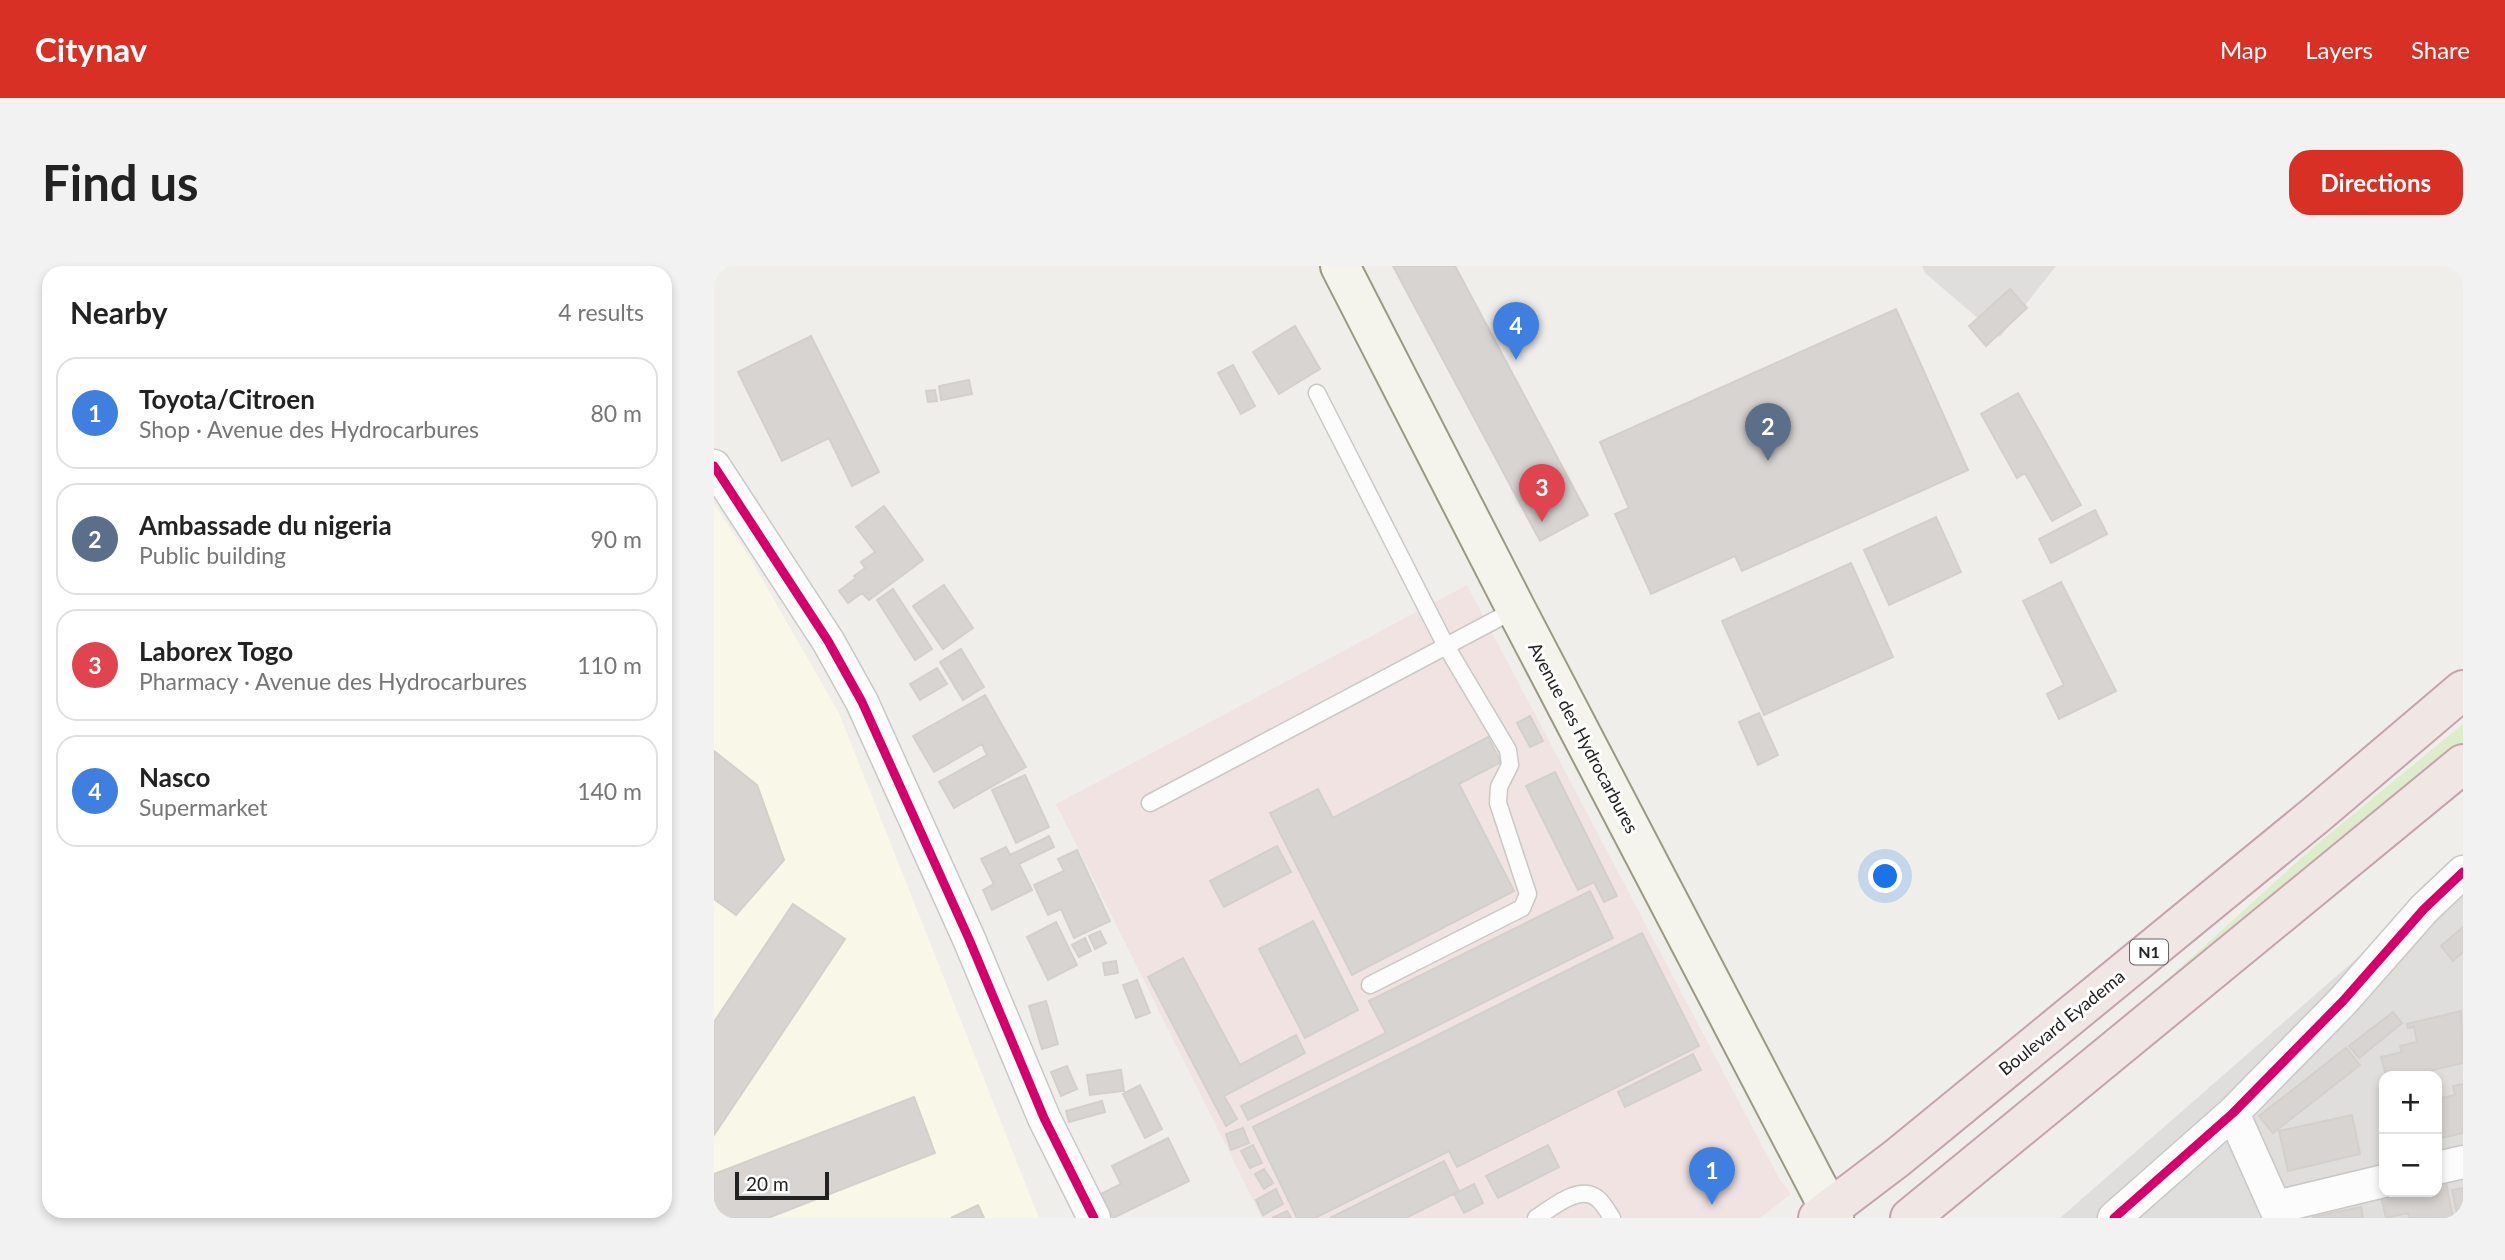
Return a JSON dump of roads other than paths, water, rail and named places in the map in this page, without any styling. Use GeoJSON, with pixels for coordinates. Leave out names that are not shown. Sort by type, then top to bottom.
{"type":"FeatureCollection","features":[{"type":"Feature","properties":{"kind":"highway","name":"Boulevard Eyadema"},"geometry":{"type":"LineString","coordinates":[[1827,1215],[2296,832],[2463,690]]}},
{"type":"Feature","properties":{"kind":"highway"},"geometry":{"type":"LineString","coordinates":[[1910,1218],[2463,764]]}},
{"type":"Feature","properties":{"kind":"main road","name":"Avenue des Hydrocarbures"},"geometry":{"type":"LineString","coordinates":[[1340,266],[1827,1215]]}},
{"type":"Feature","properties":{"kind":"street"},"geometry":{"type":"LineString","coordinates":[[714,466],[828,641],[862,702],[969,939],[1044,1118],[1094,1218]]}},
{"type":"Feature","properties":{"kind":"street"},"geometry":{"type":"LineString","coordinates":[[2114,1218],[2233,1113],[2343,1001],[2424,909],[2463,872]]}},
{"type":"Feature","properties":{"kind":"street"},"geometry":{"type":"LineString","coordinates":[[2424,909],[2463,900]]}},
{"type":"Feature","properties":{"kind":"street"},"geometry":{"type":"LineString","coordinates":[[2233,1113],[2278,1213],[2379,1183]]}},
{"type":"Feature","properties":{"kind":"street"},"geometry":{"type":"LineString","coordinates":[[2442,1167],[2463,1161]]}},
{"type":"Feature","properties":{"kind":"lane"},"geometry":{"type":"LineString","coordinates":[[1317,393],[1446,646],[1508,750],[1510,765],[1499,787],[1498,803],[1528,894],[1522,908],[1370,985]]}},
{"type":"Feature","properties":{"kind":"lane"},"geometry":{"type":"LineString","coordinates":[[1150,803],[1516,609]]}},
{"type":"Feature","properties":{"kind":"lane"},"geometry":{"type":"LineString","coordinates":[[1536,1218],[1570,1197],[1584,1193],[1598,1198],[1612,1218]]}},
{"type":"Feature","properties":{"kind":"place","name":"Nasco"},"geometry":{"type":"Point","coordinates":[1516,360]}},
{"type":"Feature","properties":{"kind":"place","name":"Ambassade du nigeria"},"geometry":{"type":"Point","coordinates":[1768,461]}},
{"type":"Feature","properties":{"kind":"place","name":"Laborex Togo"},"geometry":{"type":"Point","coordinates":[1542,522]}},
{"type":"Feature","properties":{"kind":"place","name":"Toyota/Citroen"},"geometry":{"type":"Point","coordinates":[1712,1205]}}]}
